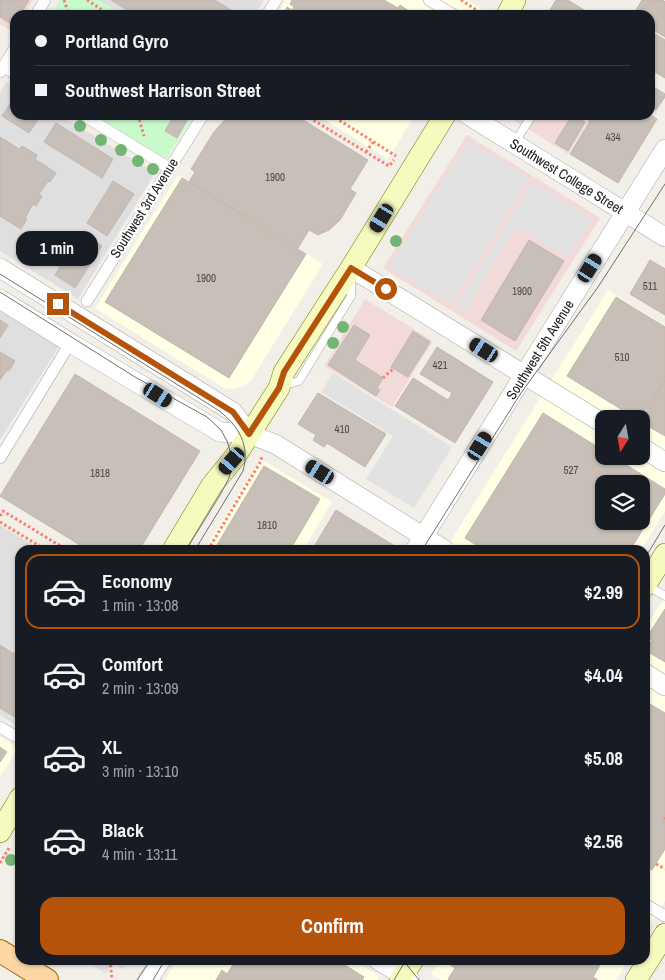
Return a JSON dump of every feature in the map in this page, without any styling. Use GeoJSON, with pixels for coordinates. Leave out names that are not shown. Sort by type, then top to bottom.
{"type":"FeatureCollection","features":[{"type":"Feature","properties":{"kind":"main road"},"geometry":{"type":"LineString","coordinates":[[176,545],[212,485],[232,461],[279,388],[284,372],[351,268],[442,120]]}},
{"type":"Feature","properties":{"kind":"main road"},"geometry":{"type":"LineString","coordinates":[[0,832],[15,806]]}},
{"type":"Feature","properties":{"kind":"main road"},"geometry":{"type":"LineString","coordinates":[[650,958],[665,934]]}},
{"type":"Feature","properties":{"kind":"main road"},"geometry":{"type":"LineString","coordinates":[[0,951],[15,960]]}},
{"type":"Feature","properties":{"kind":"main road"},"geometry":{"type":"LineString","coordinates":[[23,965],[47,980]]}},
{"type":"Feature","properties":{"kind":"main road"},"geometry":{"type":"LineString","coordinates":[[636,980],[645,965]]}},
{"type":"Feature","properties":{"kind":"street"},"geometry":{"type":"LineString","coordinates":[[429,0],[446,10]]}},
{"type":"Feature","properties":{"kind":"street"},"geometry":{"type":"LineString","coordinates":[[2,69],[10,56]]}},
{"type":"Feature","properties":{"kind":"street"},"geometry":{"type":"LineString","coordinates":[[91,120],[169,168]]}},
{"type":"Feature","properties":{"kind":"street","name":"Southwest 3rd Avenue"},"geometry":{"type":"LineString","coordinates":[[87,301],[200,120]]}},
{"type":"Feature","properties":{"kind":"street","name":"Southwest College Street"},"geometry":{"type":"LineString","coordinates":[[476,120],[665,237]]}},
{"type":"Feature","properties":{"kind":"street","name":"Southwest 5th Avenue"},"geometry":{"type":"LineString","coordinates":[[420,544],[665,149]]}},
{"type":"Feature","properties":{"kind":"street"},"geometry":{"type":"LineString","coordinates":[[0,268],[233,412],[249,434]]}},
{"type":"Feature","properties":{"kind":"street"},"geometry":{"type":"LineString","coordinates":[[351,268],[595,418]]}},
{"type":"Feature","properties":{"kind":"street"},"geometry":{"type":"LineString","coordinates":[[0,299],[220,432],[249,434],[275,444],[420,544]]}},
{"type":"Feature","properties":{"kind":"street"},"geometry":{"type":"LineString","coordinates":[[0,458],[66,350]]}},
{"type":"Feature","properties":{"kind":"street"},"geometry":{"type":"LineString","coordinates":[[650,453],[665,462]]}},
{"type":"Feature","properties":{"kind":"street"},"geometry":{"type":"LineString","coordinates":[[650,676],[665,686]]}},
{"type":"Feature","properties":{"kind":"street"},"geometry":{"type":"LineString","coordinates":[[0,727],[15,736]]}},
{"type":"Feature","properties":{"kind":"street"},"geometry":{"type":"LineString","coordinates":[[650,907],[665,916]]}},
{"type":"Feature","properties":{"kind":"street"},"geometry":{"type":"LineString","coordinates":[[148,980],[158,965]]}},
{"type":"Feature","properties":{"kind":"street"},"geometry":{"type":"LineString","coordinates":[[388,965],[406,974]]}},
{"type":"Feature","properties":{"kind":"lane"},"geometry":{"type":"LineString","coordinates":[[514,144],[529,120]]}},
{"type":"Feature","properties":{"kind":"lane"},"geometry":{"type":"LineString","coordinates":[[655,573],[665,596]]}},
{"type":"Feature","properties":{"kind":"path"},"geometry":{"type":"LineString","coordinates":[[87,0],[102,10]]}},
{"type":"Feature","properties":{"kind":"path"},"geometry":{"type":"LineString","coordinates":[[461,0],[476,10]]}},
{"type":"Feature","properties":{"kind":"path"},"geometry":{"type":"LineString","coordinates":[[313,120],[390,166]]}},
{"type":"Feature","properties":{"kind":"path"},"geometry":{"type":"LineString","coordinates":[[338,120],[396,156]]}},
{"type":"Feature","properties":{"kind":"path"},"geometry":{"type":"LineString","coordinates":[[366,152],[373,142]]}},
{"type":"Feature","properties":{"kind":"path"},"geometry":{"type":"LineString","coordinates":[[383,378],[393,368]]}},
{"type":"Feature","properties":{"kind":"path"},"geometry":{"type":"LineString","coordinates":[[211,545],[261,460]]}},
{"type":"Feature","properties":{"kind":"path"},"geometry":{"type":"LineString","coordinates":[[0,516],[3,511],[59,545]]}},
{"type":"Feature","properties":{"kind":"path"},"geometry":{"type":"LineString","coordinates":[[0,522],[38,545]]}},
{"type":"Feature","properties":{"kind":"path"},"geometry":{"type":"LineString","coordinates":[[656,864],[665,869]]}},
{"type":"Feature","properties":{"kind":"path"},"geometry":{"type":"LineString","coordinates":[[110,965],[112,980]]}},
{"type":"Feature","properties":{"kind":"shaded area"},"geometry":{"type":"Polygon","coordinates":[[[0,0],[33,0],[27,10],[10,10],[10,30],[0,24],[0,0]]]}},
{"type":"Feature","properties":{"kind":"shaded area"},"geometry":{"type":"Polygon","coordinates":[[[99,0],[264,0],[258,10],[115,10],[99,0]]]}},
{"type":"Feature","properties":{"kind":"shaded area"},"geometry":{"type":"Polygon","coordinates":[[[286,0],[467,0],[481,9],[480,10],[280,10],[286,0]]]}},
{"type":"Feature","properties":{"kind":"shaded area"},"geometry":{"type":"Polygon","coordinates":[[[6,82],[10,84],[10,120],[68,120],[155,173],[78,299],[0,251],[0,93],[6,82]]]}},
{"type":"Feature","properties":{"kind":"shaded area"},"geometry":{"type":"Polygon","coordinates":[[[325,120],[412,120],[388,159],[325,120]]]}},
{"type":"Feature","properties":{"kind":"shaded area"},"geometry":{"type":"Polygon","coordinates":[[[513,120],[585,120],[588,122],[568,154],[513,120]]]}},
{"type":"Feature","properties":{"kind":"shaded area"},"geometry":{"type":"Polygon","coordinates":[[[467,135],[600,218],[516,351],[383,268],[467,135]]]}},
{"type":"Feature","properties":{"kind":"shaded area"},"geometry":{"type":"Polygon","coordinates":[[[468,141],[529,178],[451,304],[389,267],[468,141]]]}},
{"type":"Feature","properties":{"kind":"shaded area"},"geometry":{"type":"Polygon","coordinates":[[[178,175],[323,264],[250,382],[243,387],[224,388],[95,308],[178,175]]]}},
{"type":"Feature","properties":{"kind":"shaded area"},"geometry":{"type":"Polygon","coordinates":[[[532,182],[592,219],[568,257],[517,227],[464,313],[455,307],[532,182]]]}},
{"type":"Feature","properties":{"kind":"shaded area"},"geometry":{"type":"Polygon","coordinates":[[[608,290],[665,326],[665,511],[644,545],[448,545],[608,290]]]}},
{"type":"Feature","properties":{"kind":"shaded area"},"geometry":{"type":"Polygon","coordinates":[[[365,299],[433,341],[392,407],[324,366],[365,299]]]}},
{"type":"Feature","properties":{"kind":"shaded area"},"geometry":{"type":"Polygon","coordinates":[[[0,308],[60,345],[0,440],[0,308]]]}},
{"type":"Feature","properties":{"kind":"shaded area"},"geometry":{"type":"Polygon","coordinates":[[[333,373],[452,447],[414,508],[366,479],[393,436],[321,392],[333,373]]]}},
{"type":"Feature","properties":{"kind":"shaded area"},"geometry":{"type":"Polygon","coordinates":[[[261,459],[332,502],[306,545],[207,545],[261,459]]]}},
{"type":"Feature","properties":{"kind":"shaded area"},"geometry":{"type":"Polygon","coordinates":[[[0,525],[33,545],[15,545],[15,725],[0,715],[0,525]]]}},
{"type":"Feature","properties":{"kind":"shaded area"},"geometry":{"type":"Polygon","coordinates":[[[665,596],[665,901],[650,925],[650,621],[665,596]]]}},
{"type":"Feature","properties":{"kind":"shaded area"},"geometry":{"type":"Polygon","coordinates":[[[0,737],[15,746],[15,753],[0,777],[0,737]]]}},
{"type":"Feature","properties":{"kind":"shaded area"},"geometry":{"type":"Polygon","coordinates":[[[92,965],[111,965],[106,974],[92,965]]]}},
{"type":"Feature","properties":{"kind":"shaded area"},"geometry":{"type":"Polygon","coordinates":[[[116,965],[125,965],[123,969],[116,965]]]}},
{"type":"Feature","properties":{"kind":"shaded area"},"geometry":{"type":"Polygon","coordinates":[[[174,965],[361,965],[379,976],[377,980],[165,980],[174,965]]]}},
{"type":"Feature","properties":{"kind":"shaded area"},"geometry":{"type":"Polygon","coordinates":[[[437,965],[625,965],[616,980],[441,980],[431,974],[437,965]]]}},
{"type":"Feature","properties":{"kind":"green space"},"geometry":{"type":"Polygon","coordinates":[[[60,0],[99,0],[115,10],[54,10],[60,0]]]}},
{"type":"Feature","properties":{"kind":"green space"},"geometry":{"type":"Polygon","coordinates":[[[102,120],[191,120],[166,159],[102,120]]]}},
{"type":"Feature","properties":{"kind":"water"},"geometry":{"type":"Polygon","coordinates":[[[48,232],[61,239],[44,265],[32,258],[48,232]]]}},
{"type":"Feature","properties":{"kind":"building"},"geometry":{"type":"Polygon","coordinates":[[[0,0],[29,0],[23,10],[10,10],[10,23],[0,17],[0,0]]]}},
{"type":"Feature","properties":{"kind":"building"},"geometry":{"type":"Polygon","coordinates":[[[111,0],[215,0],[231,10],[127,10],[111,0]]]}},
{"type":"Feature","properties":{"kind":"building"},"geometry":{"type":"Polygon","coordinates":[[[292,0],[384,0],[398,8],[400,5],[408,10],[292,10],[294,7],[290,4],[292,0]]]}},
{"type":"Feature","properties":{"kind":"building"},"geometry":{"type":"Polygon","coordinates":[[[556,0],[568,0],[584,10],[550,10],[556,0]]]}},
{"type":"Feature","properties":{"kind":"building"},"geometry":{"type":"Polygon","coordinates":[[[642,0],[663,0],[665,2],[665,37],[655,31],[655,10],[636,10],[642,0]]]}},
{"type":"Feature","properties":{"kind":"building"},"geometry":{"type":"Polygon","coordinates":[[[655,34],[665,40],[665,78],[655,72],[655,34]]]}},
{"type":"Feature","properties":{"kind":"building"},"geometry":{"type":"Polygon","coordinates":[[[655,88],[665,94],[655,110],[655,88]]]}},
{"type":"Feature","properties":{"kind":"building"},"geometry":{"type":"Polygon","coordinates":[[[10,104],[10,120],[38,120],[29,133],[2,116],[10,104]]]}},
{"type":"Feature","properties":{"kind":"building"},"geometry":{"type":"Polygon","coordinates":[[[657,119],[618,183],[570,154],[590,121],[588,120],[657,119]]]}},
{"type":"Feature","properties":{"kind":"building"},"geometry":{"type":"Polygon","coordinates":[[[171,120],[187,120],[177,138],[165,131],[171,120]]]}},
{"type":"Feature","properties":{"kind":"building"},"geometry":{"type":"Polygon","coordinates":[[[225,120],[303,120],[368,160],[350,189],[356,193],[340,220],[329,230],[318,235],[309,230],[298,248],[189,182],[195,172],[191,169],[214,132],[225,120]]]}},
{"type":"Feature","properties":{"kind":"building"},"geometry":{"type":"Polygon","coordinates":[[[569,120],[581,120],[585,122],[568,151],[555,143],[569,120]]]}},
{"type":"Feature","properties":{"kind":"building"},"geometry":{"type":"Polygon","coordinates":[[[56,123],[113,159],[102,178],[44,142],[56,123]]]}},
{"type":"Feature","properties":{"kind":"building"},"geometry":{"type":"Polygon","coordinates":[[[0,137],[19,149],[22,146],[37,155],[35,159],[56,173],[39,194],[42,196],[36,206],[33,204],[21,229],[0,216],[0,137]]]}},
{"type":"Feature","properties":{"kind":"building"},"geometry":{"type":"Polygon","coordinates":[[[182,178],[306,254],[229,378],[105,302],[182,178]]]}},
{"type":"Feature","properties":{"kind":"building"},"geometry":{"type":"Polygon","coordinates":[[[113,181],[134,194],[107,236],[87,223],[113,181]]]}},
{"type":"Feature","properties":{"kind":"building"},"geometry":{"type":"Polygon","coordinates":[[[81,233],[102,246],[75,288],[55,275],[81,233]]]}},
{"type":"Feature","properties":{"kind":"building"},"geometry":{"type":"Polygon","coordinates":[[[529,240],[564,261],[515,341],[481,320],[529,240]]]}},
{"type":"Feature","properties":{"kind":"building"},"geometry":{"type":"Polygon","coordinates":[[[650,260],[665,269],[665,315],[630,294],[650,260]]]}},
{"type":"Feature","properties":{"kind":"building"},"geometry":{"type":"Polygon","coordinates":[[[616,297],[665,327],[665,380],[647,410],[622,410],[567,376],[616,297]]]}},
{"type":"Feature","properties":{"kind":"building"},"geometry":{"type":"Polygon","coordinates":[[[0,320],[8,325],[0,338],[0,320]]]}},
{"type":"Feature","properties":{"kind":"building"},"geometry":{"type":"Polygon","coordinates":[[[354,325],[370,335],[355,360],[383,378],[377,388],[380,390],[376,396],[328,365],[354,325]]]}},
{"type":"Feature","properties":{"kind":"building"},"geometry":{"type":"Polygon","coordinates":[[[413,331],[430,342],[408,377],[391,367],[413,331]]]}},
{"type":"Feature","properties":{"kind":"building"},"geometry":{"type":"Polygon","coordinates":[[[437,347],[493,382],[455,443],[395,406],[413,378],[448,400],[452,393],[420,374],[437,347]]]}},
{"type":"Feature","properties":{"kind":"building"},"geometry":{"type":"Polygon","coordinates":[[[0,352],[15,361],[0,380],[0,352]]]}},
{"type":"Feature","properties":{"kind":"building"},"geometry":{"type":"Polygon","coordinates":[[[75,374],[200,451],[142,545],[80,545],[0,496],[75,374]]]}},
{"type":"Feature","properties":{"kind":"building"},"geometry":{"type":"Polygon","coordinates":[[[665,380],[665,436],[650,427],[650,410],[648,410],[665,380]]]}},
{"type":"Feature","properties":{"kind":"building"},"geometry":{"type":"Polygon","coordinates":[[[318,393],[386,434],[365,467],[327,443],[324,447],[313,440],[316,435],[298,424],[318,393]]]}},
{"type":"Feature","properties":{"kind":"building"},"geometry":{"type":"Polygon","coordinates":[[[543,413],[595,445],[595,465],[626,465],[643,475],[595,475],[595,530],[642,530],[633,545],[476,545],[465,538],[543,413]]]}},
{"type":"Feature","properties":{"kind":"building"},"geometry":{"type":"Polygon","coordinates":[[[264,466],[320,499],[293,545],[217,545],[264,466]]]}},
{"type":"Feature","properties":{"kind":"building"},"geometry":{"type":"Polygon","coordinates":[[[650,480],[665,489],[665,494],[650,518],[650,480]]]}},
{"type":"Feature","properties":{"kind":"building"},"geometry":{"type":"Polygon","coordinates":[[[336,510],[393,545],[315,545],[336,510]]]}},
{"type":"Feature","properties":{"kind":"building"},"geometry":{"type":"Polygon","coordinates":[[[665,609],[665,662],[650,653],[650,643],[652,640],[650,639],[650,632],[665,609]]]}},
{"type":"Feature","properties":{"kind":"building"},"geometry":{"type":"Polygon","coordinates":[[[0,645],[14,654],[15,652],[15,717],[0,708],[0,645]]]}},
{"type":"Feature","properties":{"kind":"building"},"geometry":{"type":"Polygon","coordinates":[[[650,704],[665,713],[665,817],[663,819],[665,820],[665,849],[652,870],[650,869],[650,704]]]}},
{"type":"Feature","properties":{"kind":"building"},"geometry":{"type":"Polygon","coordinates":[[[0,747],[7,752],[0,762],[0,747]]]}},
{"type":"Feature","properties":{"kind":"building"},"geometry":{"type":"Polygon","coordinates":[[[233,965],[345,965],[364,977],[362,980],[216,980],[222,970],[227,974],[233,965]]]}},
{"type":"Feature","properties":{"kind":"building"},"geometry":{"type":"Polygon","coordinates":[[[450,965],[600,965],[593,977],[598,980],[448,979],[455,968],[450,965]]]}},
{"type":"Feature","properties":{"kind":"tram line"},"geometry":{"type":"LineString","coordinates":[[425,545],[521,393],[598,287],[665,184]]}},
{"type":"Feature","properties":{"kind":"tram line"},"geometry":{"type":"LineString","coordinates":[[0,274],[218,410],[237,429],[244,444],[245,462],[243,471],[198,545]]}},
{"type":"Feature","properties":{"kind":"tram line"},"geometry":{"type":"LineString","coordinates":[[0,292],[135,377],[207,417],[221,430],[231,454],[232,465],[229,478],[189,545]]}},
{"type":"Feature","properties":{"kind":"tram line"},"geometry":{"type":"LineString","coordinates":[[650,550],[665,525]]}},
{"type":"Feature","properties":{"kind":"tram line"},"geometry":{"type":"LineString","coordinates":[[137,980],[148,965]]}},
{"type":"Feature","properties":{"kind":"tram line"},"geometry":{"type":"LineString","coordinates":[[153,980],[162,965]]}},
{"type":"Feature","properties":{"kind":"tram line"},"geometry":{"type":"LineString","coordinates":[[394,980],[403,965]]}},
{"type":"Feature","properties":{"kind":"tram line"},"geometry":{"type":"LineString","coordinates":[[407,965],[419,980]]}},
{"type":"Feature","properties":{"kind":"route"},"geometry":{"type":"LineString","coordinates":[[58,304],[233,412],[249,434],[279,388],[284,372],[351,268],[386,289]]}}]}
